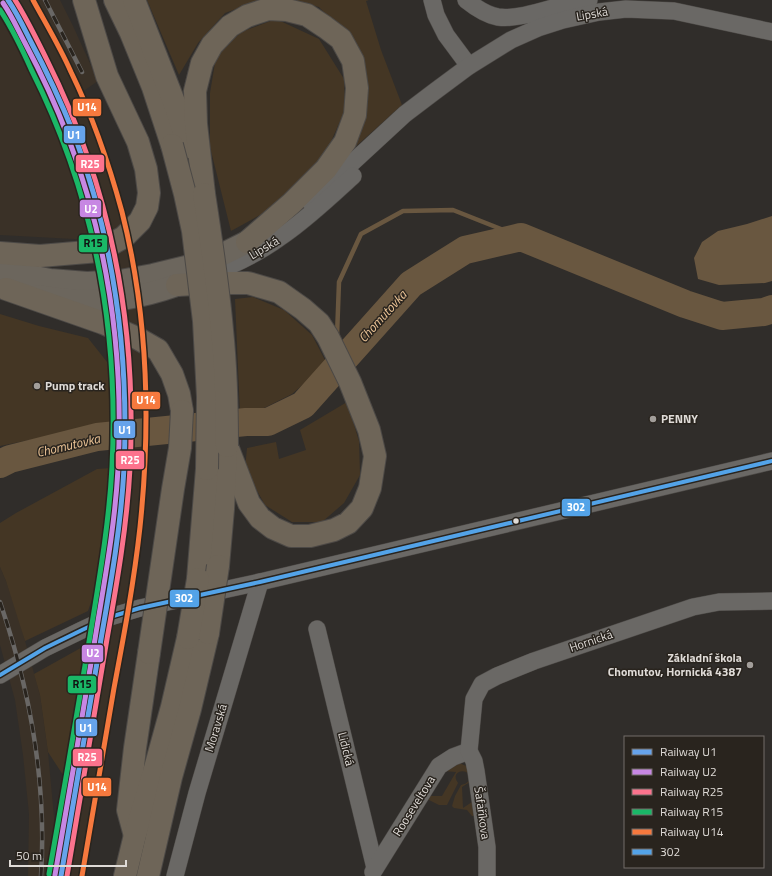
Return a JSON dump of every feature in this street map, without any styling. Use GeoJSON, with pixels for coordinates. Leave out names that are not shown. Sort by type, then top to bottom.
{"type":"FeatureCollection","features":[{"type":"Feature","properties":{"kind":"highway"},"geometry":{"type":"LineString","coordinates":[[0,253],[40,256],[99,251],[124,237],[140,221],[147,207],[149,193],[146,169],[138,142],[107,76],[84,0]]}},
{"type":"Feature","properties":{"kind":"highway"},"geometry":{"type":"LineString","coordinates":[[115,0],[153,87],[172,145],[185,194],[193,231],[204,321],[208,397],[207,469],[198,579],[198,635],[190,709],[171,778],[148,876]]}},
{"type":"Feature","properties":{"kind":"highway"},"geometry":{"type":"LineString","coordinates":[[134,0],[176,107],[204,194]]}},
{"type":"Feature","properties":{"kind":"highway"},"geometry":{"type":"LineString","coordinates":[[125,876],[135,835],[164,736],[198,635],[218,566],[227,446],[227,403],[222,330],[212,240],[204,194],[196,124],[195,91],[202,63],[212,45],[230,26],[248,16],[268,9],[287,10],[307,15],[325,26],[341,39],[353,61],[357,88],[355,115],[345,142],[326,169],[292,203],[247,242]]}},
{"type":"Feature","properties":{"kind":"highway"},"geometry":{"type":"LineString","coordinates":[[2,282],[103,323],[137,338],[158,350],[172,374],[180,394],[182,411],[180,448],[135,748],[128,810],[135,835]]}},
{"type":"Feature","properties":{"kind":"highway"},"geometry":{"type":"LineString","coordinates":[[178,285],[248,283],[279,292],[303,309],[318,323],[328,337],[350,382],[369,430],[375,456],[370,488],[362,508],[348,523],[334,530],[310,536],[291,536],[273,528],[260,518],[249,503],[227,446]]}},
{"type":"Feature","properties":{"kind":"main road","name":"Lipská"},"geometry":{"type":"LineString","coordinates":[[2,282],[50,280],[87,283],[120,281],[186,267],[218,256],[247,242]]}},
{"type":"Feature","properties":{"kind":"main road","name":"Lipská"},"geometry":{"type":"LineString","coordinates":[[2,282],[51,298],[90,301],[123,299],[153,293],[178,285]]}},
{"type":"Feature","properties":{"kind":"street"},"geometry":{"type":"LineString","coordinates":[[432,0],[436,15],[446,36],[469,66]]}},
{"type":"Feature","properties":{"kind":"street"},"geometry":{"type":"LineString","coordinates":[[466,0],[481,11],[498,17],[514,17],[589,0]]}},
{"type":"Feature","properties":{"kind":"street"},"geometry":{"type":"LineString","coordinates":[[619,0],[674,11]]}},
{"type":"Feature","properties":{"kind":"street","name":"Lipská"},"geometry":{"type":"LineString","coordinates":[[247,242],[301,206],[353,162],[405,114],[469,66],[510,40],[538,28],[563,20],[599,12],[626,9],[674,11],[772,32]]}},
{"type":"Feature","properties":{"kind":"street","name":"Lipská"},"geometry":{"type":"LineString","coordinates":[[178,285],[221,270],[247,258],[282,237],[308,216],[416,120],[469,66]]}},
{"type":"Feature","properties":{"kind":"street"},"geometry":{"type":"LineString","coordinates":[[0,675],[45,648],[82,630],[110,618],[140,608],[260,582],[772,461]]}},
{"type":"Feature","properties":{"kind":"street","name":"Moravská"},"geometry":{"type":"LineString","coordinates":[[175,876],[197,793],[260,582]]}},
{"type":"Feature","properties":{"kind":"street","name":"Hornická"},"geometry":{"type":"LineString","coordinates":[[469,751],[474,698],[482,684],[497,676],[534,661],[693,607],[719,602],[772,602]]}},
{"type":"Feature","properties":{"kind":"street","name":"Lidická"},"geometry":{"type":"LineString","coordinates":[[317,629],[373,872]]}},
{"type":"Feature","properties":{"kind":"street","name":"Rooseveltova"},"geometry":{"type":"LineString","coordinates":[[373,872],[439,766],[453,757],[469,751]]}},
{"type":"Feature","properties":{"kind":"street","name":"Šafaříkova"},"geometry":{"type":"LineString","coordinates":[[469,751],[474,761],[476,771],[487,847],[487,876]]}},
{"type":"Feature","properties":{"kind":"shaded area"},"geometry":{"type":"Polygon","coordinates":[[[0,0],[60,0],[98,81],[82,92],[105,151],[119,194],[136,274],[142,313],[147,365],[149,423],[142,531],[85,876],[28,876],[29,814],[23,755],[15,700],[0,645],[0,567],[17,612],[40,695],[48,752],[56,838],[99,579],[106,527],[113,423],[111,367],[101,280],[92,240],[0,235],[0,0]]]}},
{"type":"Feature","properties":{"kind":"shaded area"},"geometry":{"type":"Polygon","coordinates":[[[147,0],[261,0],[225,13],[198,43],[179,75],[147,0]]]}},
{"type":"Feature","properties":{"kind":"shaded area"},"geometry":{"type":"Polygon","coordinates":[[[290,0],[369,0],[366,1],[381,50],[402,105],[353,149],[356,46],[319,7],[290,0]]]}},
{"type":"Feature","properties":{"kind":"shaded area"},"geometry":{"type":"Polygon","coordinates":[[[276,19],[319,39],[344,79],[345,110],[321,164],[269,210],[231,231],[210,147],[210,93],[216,57],[241,32],[276,19]]]}},
{"type":"Feature","properties":{"kind":"shaded area"},"geometry":{"type":"Polygon","coordinates":[[[772,216],[772,281],[765,283],[719,285],[698,279],[694,258],[702,242],[718,231],[772,216]]]}},
{"type":"Feature","properties":{"kind":"shaded area"},"geometry":{"type":"Polygon","coordinates":[[[253,297],[284,310],[312,335],[327,364],[292,394],[260,410],[240,413],[235,299],[253,297]]]}},
{"type":"Feature","properties":{"kind":"shaded area"},"geometry":{"type":"Polygon","coordinates":[[[0,314],[39,326],[88,338],[111,367],[113,423],[0,446],[0,314]]]}},
{"type":"Feature","properties":{"kind":"shaded area"},"geometry":{"type":"Polygon","coordinates":[[[347,402],[359,441],[360,475],[344,503],[322,522],[292,522],[265,505],[245,469],[247,448],[276,442],[279,459],[306,450],[300,430],[347,402]]]}},
{"type":"Feature","properties":{"kind":"shaded area"},"geometry":{"type":"Polygon","coordinates":[[[111,468],[106,527],[99,579],[88,611],[25,641],[6,581],[0,567],[0,523],[97,469],[111,468]]]}},
{"type":"Feature","properties":{"kind":"shaded area"},"geometry":{"type":"Polygon","coordinates":[[[86,645],[84,669],[65,778],[48,752],[40,695],[34,674],[86,645]]]}},
{"type":"Feature","properties":{"kind":"shaded area"},"geometry":{"type":"Polygon","coordinates":[[[456,763],[466,766],[471,773],[473,780],[462,787],[463,808],[472,802],[477,816],[472,816],[467,810],[454,808],[452,806],[461,785],[469,780],[468,773],[461,771],[456,775],[458,783],[447,805],[439,805],[427,799],[428,796],[442,796],[456,772],[443,771],[456,763]]]}},
{"type":"Feature","properties":{"kind":"waterway"},"geometry":{"type":"LineString","coordinates":[[337,336],[339,282],[361,234],[403,211],[453,210],[521,237]]}},
{"type":"Feature","properties":{"kind":"waterway","name":"Chomutovka"},"geometry":{"type":"LineString","coordinates":[[0,464],[10,459],[97,437],[246,422],[268,422],[303,405],[411,284],[465,250],[521,237],[685,304],[722,316],[764,312],[772,309]]}},
{"type":"Feature","properties":{"kind":"railway"},"geometry":{"type":"LineString","coordinates":[[45,0],[82,72]]}},
{"type":"Feature","properties":{"kind":"railway"},"geometry":{"type":"LineString","coordinates":[[0,602],[20,669],[34,737],[39,772],[41,806],[41,876]]}},
{"type":"Feature","properties":{"kind":"rail line","name":"U1"},"geometry":{"type":"LineString","coordinates":[[8,0],[59,98],[88,174],[109,257],[116,299],[124,383],[124,468],[118,533],[61,876]]}},
{"type":"Feature","properties":{"kind":"rail line","name":"R25"},"geometry":{"type":"LineString","coordinates":[[15,0],[47,60],[69,108],[88,158],[103,208],[115,259],[124,310],[129,362],[131,415],[130,468],[124,533],[67,876]]}},
{"type":"Feature","properties":{"kind":"rail line","name":"U14"},"geometry":{"type":"LineString","coordinates":[[33,0],[79,89],[112,176],[131,251],[142,329],[145,369],[145,448],[138,548],[82,876]]}},
{"type":"Feature","properties":{"kind":"rail line","name":"U2"},"geometry":{"type":"LineString","coordinates":[[3,3],[15,23],[48,89],[68,137],[82,177],[94,218],[103,259],[110,301],[118,385],[118,469],[112,533],[55,875]]}},
{"type":"Feature","properties":{"kind":"rail line","name":"R15"},"geometry":{"type":"LineString","coordinates":[[0,10],[13,31],[28,61],[53,116],[71,164],[86,213],[98,263],[106,313],[111,364],[113,415],[112,467],[106,531],[85,666],[49,874]]}},
{"type":"Feature","properties":{"kind":"transit line","name":"302"},"geometry":{"type":"LineString","coordinates":[[0,675],[45,648],[82,630],[110,617],[140,608],[260,582],[772,461]]}},
{"type":"Feature","properties":{"kind":"place","name":"Pump track"},"geometry":{"type":"Point","coordinates":[37,386]}},
{"type":"Feature","properties":{"kind":"place","name":"PENNY"},"geometry":{"type":"Point","coordinates":[653,419]}},
{"type":"Feature","properties":{"kind":"place","name":"Základní škola Chomutov, Hornická 4387"},"geometry":{"type":"Point","coordinates":[750,665]}}]}
